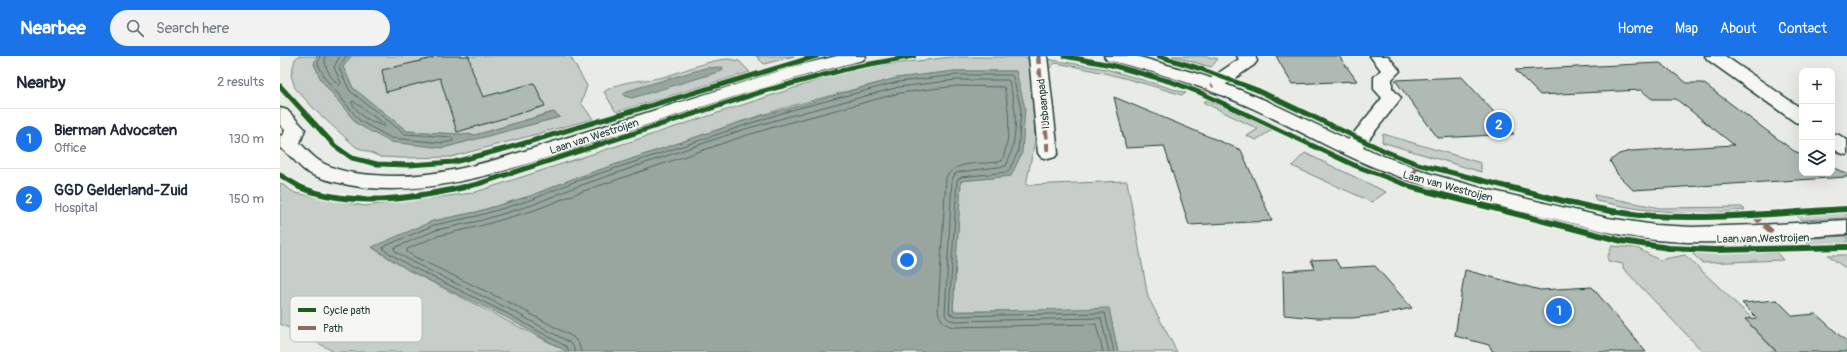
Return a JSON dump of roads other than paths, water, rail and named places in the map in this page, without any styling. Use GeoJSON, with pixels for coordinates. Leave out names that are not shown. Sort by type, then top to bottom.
{"type":"FeatureCollection","features":[{"type":"Feature","properties":{"kind":"street","name":"Laan van Westroijen"},"geometry":{"type":"LineString","coordinates":[[280,114],[295,129],[285,143],[313,166],[344,177],[383,182],[423,180],[476,171],[509,162],[802,70],[857,56]]}},
{"type":"Feature","properties":{"kind":"street","name":"IJsbaanpad"},"geometry":{"type":"LineString","coordinates":[[1038,56],[1048,153]]}},
{"type":"Feature","properties":{"kind":"street","name":"Laan van Westroijen"},"geometry":{"type":"LineString","coordinates":[[1113,56],[1213,85],[1280,114],[1382,163],[1428,180],[1588,220],[1632,229],[1669,234],[1847,227]]}},
{"type":"Feature","properties":{"kind":"street"},"geometry":{"type":"LineString","coordinates":[[1213,85],[1248,61],[1246,56]]}},
{"type":"Feature","properties":{"kind":"street"},"geometry":{"type":"LineString","coordinates":[[1351,149],[1392,98],[1383,89],[1383,77],[1391,71],[1379,56]]}},
{"type":"Feature","properties":{"kind":"street"},"geometry":{"type":"LineString","coordinates":[[1714,56],[1799,116]]}},
{"type":"Feature","properties":{"kind":"street"},"geometry":{"type":"LineString","coordinates":[[1834,140],[1847,149]]}},
{"type":"Feature","properties":{"kind":"water"},"geometry":{"type":"Polygon","coordinates":[[[317,56],[351,56],[343,67],[353,88],[407,131],[475,135],[554,112],[560,117],[443,148],[390,142],[357,124],[321,80],[314,64],[317,56]]]}},
{"type":"Feature","properties":{"kind":"water"},"geometry":{"type":"Polygon","coordinates":[[[723,67],[722,71],[632,98],[624,96],[624,93],[627,91],[705,68],[723,67]]]}},
{"type":"Feature","properties":{"kind":"water"},"geometry":{"type":"Polygon","coordinates":[[[955,71],[1016,71],[1025,108],[1022,153],[1011,176],[961,181],[953,312],[1109,308],[1118,352],[568,352],[507,318],[408,270],[372,247],[433,221],[476,212],[530,196],[570,180],[740,122],[897,78],[955,71]]]}},
{"type":"Feature","properties":{"kind":"place","name":"GGD Gelderland-Zuid"},"geometry":{"type":"Point","coordinates":[1499,125]}},
{"type":"Feature","properties":{"kind":"place","name":"Bierman Advocaten"},"geometry":{"type":"Point","coordinates":[1559,311]}}]}
